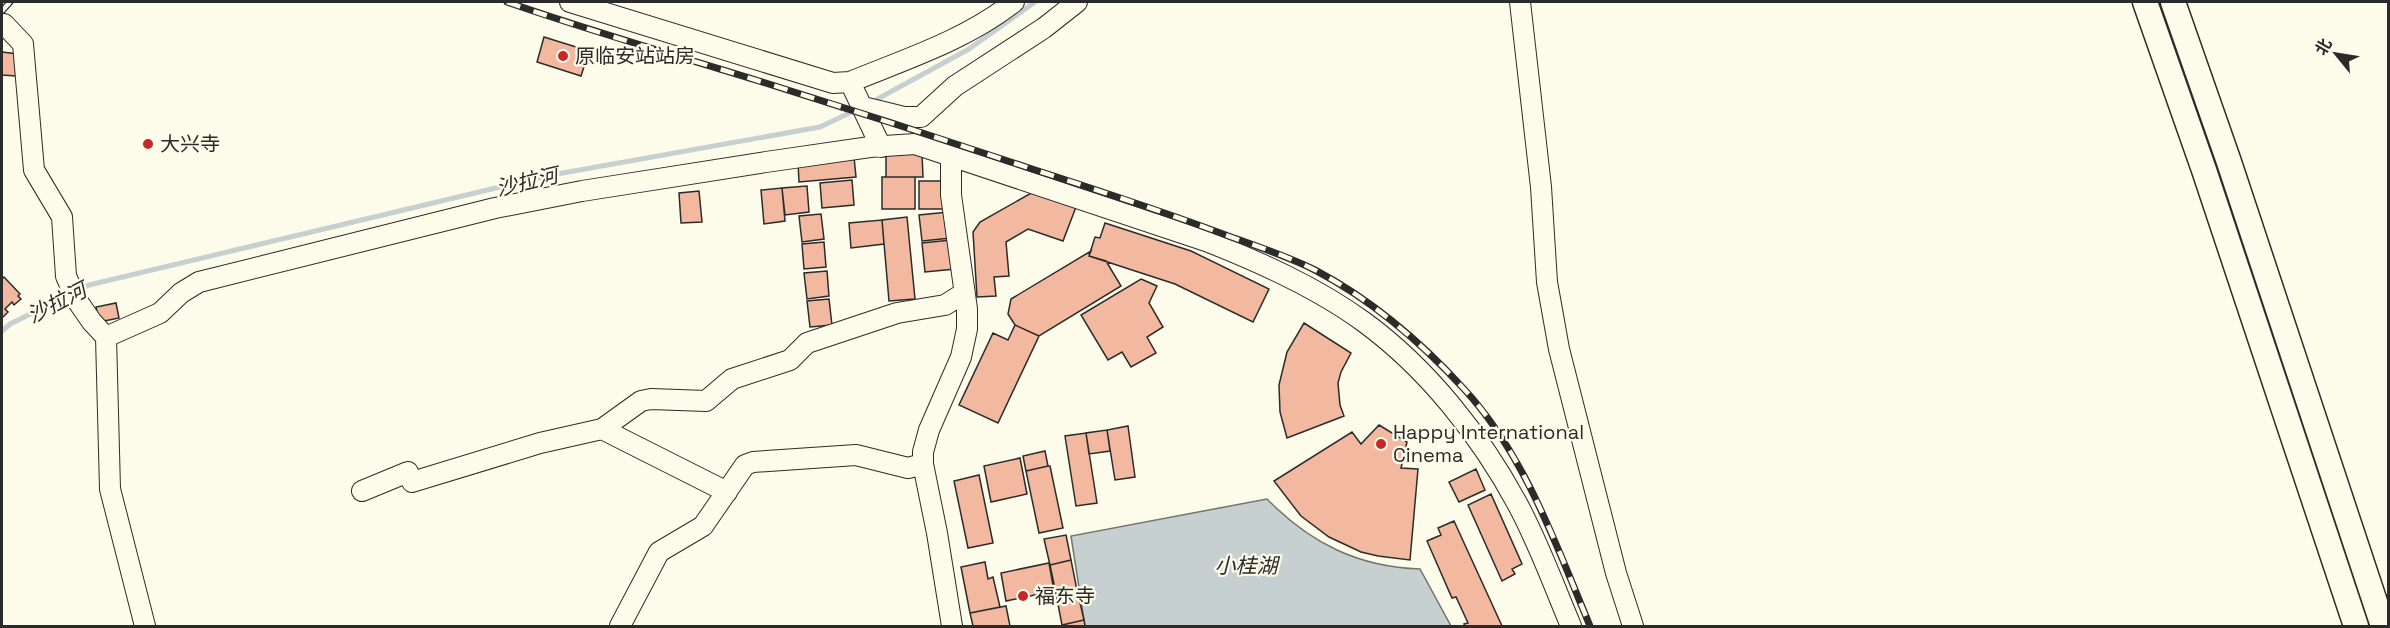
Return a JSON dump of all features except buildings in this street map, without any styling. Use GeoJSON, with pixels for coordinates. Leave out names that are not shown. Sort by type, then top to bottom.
{"type":"FeatureCollection","features":[{"type":"Feature","properties":{"kind":"main road"},"geometry":{"type":"LineString","coordinates":[[2145,2],[2205,170],[2356,627]]}},
{"type":"Feature","properties":{"kind":"main road"},"geometry":{"type":"LineString","coordinates":[[2173,2],[2229,162],[2383,627]]}},
{"type":"Feature","properties":{"kind":"main road"},"geometry":{"type":"LineString","coordinates":[[2205,170],[2229,162]]}},
{"type":"Feature","properties":{"kind":"street"},"geometry":{"type":"LineString","coordinates":[[570,2],[833,83],[904,117],[921,117],[955,86],[1044,28],[1077,2]]}},
{"type":"Feature","properties":{"kind":"street"},"geometry":{"type":"LineString","coordinates":[[856,95],[960,36],[1014,2]]}},
{"type":"Feature","properties":{"kind":"street"},"geometry":{"type":"LineString","coordinates":[[1520,2],[1541,187],[1547,282],[1555,327],[1606,532],[1633,627]]}},
{"type":"Feature","properties":{"kind":"street"},"geometry":{"type":"LineString","coordinates":[[4,24],[23,44],[34,170],[62,217],[66,276],[76,299],[106,338],[110,489],[145,627]]}},
{"type":"Feature","properties":{"kind":"street"},"geometry":{"type":"LineString","coordinates":[[856,95],[878,139]]}},
{"type":"Feature","properties":{"kind":"street"},"geometry":{"type":"LineString","coordinates":[[106,338],[160,313],[181,293],[200,282],[484,211],[582,191],[766,162],[878,139],[915,144],[1240,254],[1286,276],[1363,322],[1411,362],[1452,408],[1487,454],[1519,507],[1571,627]]}},
{"type":"Feature","properties":{"kind":"street"},"geometry":{"type":"LineString","coordinates":[[951,156],[951,195],[967,319],[965,343],[929,430],[923,452],[923,464],[937,532],[952,627]]}},
{"type":"Feature","properties":{"kind":"street"},"geometry":{"type":"LineString","coordinates":[[363,490],[408,472],[412,482],[540,443],[602,429],[642,401],[651,399],[706,401],[732,379],[790,360],[807,344],[897,313],[945,305],[964,293]]}},
{"type":"Feature","properties":{"kind":"street"},"geometry":{"type":"LineString","coordinates":[[602,429],[727,492]]}},
{"type":"Feature","properties":{"kind":"street"},"geometry":{"type":"LineString","coordinates":[[620,627],[659,552],[703,526],[745,465],[753,462],[856,455],[908,468],[923,464]]}},
{"type":"Feature","properties":{"kind":"water","name":"小桂湖"},"geometry":{"type":"Polygon","coordinates":[[[1267,499],[1300,528],[1336,550],[1376,563],[1420,569],[1451,626],[1085,626],[1071,536],[1267,499]]]}},
{"type":"Feature","properties":{"kind":"waterway","name":"沙拉河"},"geometry":{"type":"LineString","coordinates":[[872,102],[969,49],[1035,2]]}},
{"type":"Feature","properties":{"kind":"waterway","name":"沙拉河"},"geometry":{"type":"LineString","coordinates":[[77,291],[89,285],[546,176],[820,127],[858,109]]}},
{"type":"Feature","properties":{"kind":"waterway","name":"沙拉河"},"geometry":{"type":"LineString","coordinates":[[2,331],[10,324],[69,295]]}},
{"type":"Feature","properties":{"kind":"railway"},"geometry":{"type":"LineString","coordinates":[[2,11],[10,2]]}},
{"type":"Feature","properties":{"kind":"railway"},"geometry":{"type":"LineString","coordinates":[[507,2],[860,113],[1126,200],[1281,255],[1315,270],[1356,294],[1413,339],[1448,372],[1486,415],[1505,442],[1537,502],[1590,626]]}},
{"type":"Feature","properties":{"kind":"place","name":"原临安站站房"},"geometry":{"type":"Point","coordinates":[563,56]}},
{"type":"Feature","properties":{"kind":"place","name":"大兴寺"},"geometry":{"type":"Point","coordinates":[148,144]}},
{"type":"Feature","properties":{"kind":"place","name":"Happy International Cinema"},"geometry":{"type":"Point","coordinates":[1381,444]}},
{"type":"Feature","properties":{"kind":"place","name":"福东寺"},"geometry":{"type":"Point","coordinates":[1023,596]}}]}
